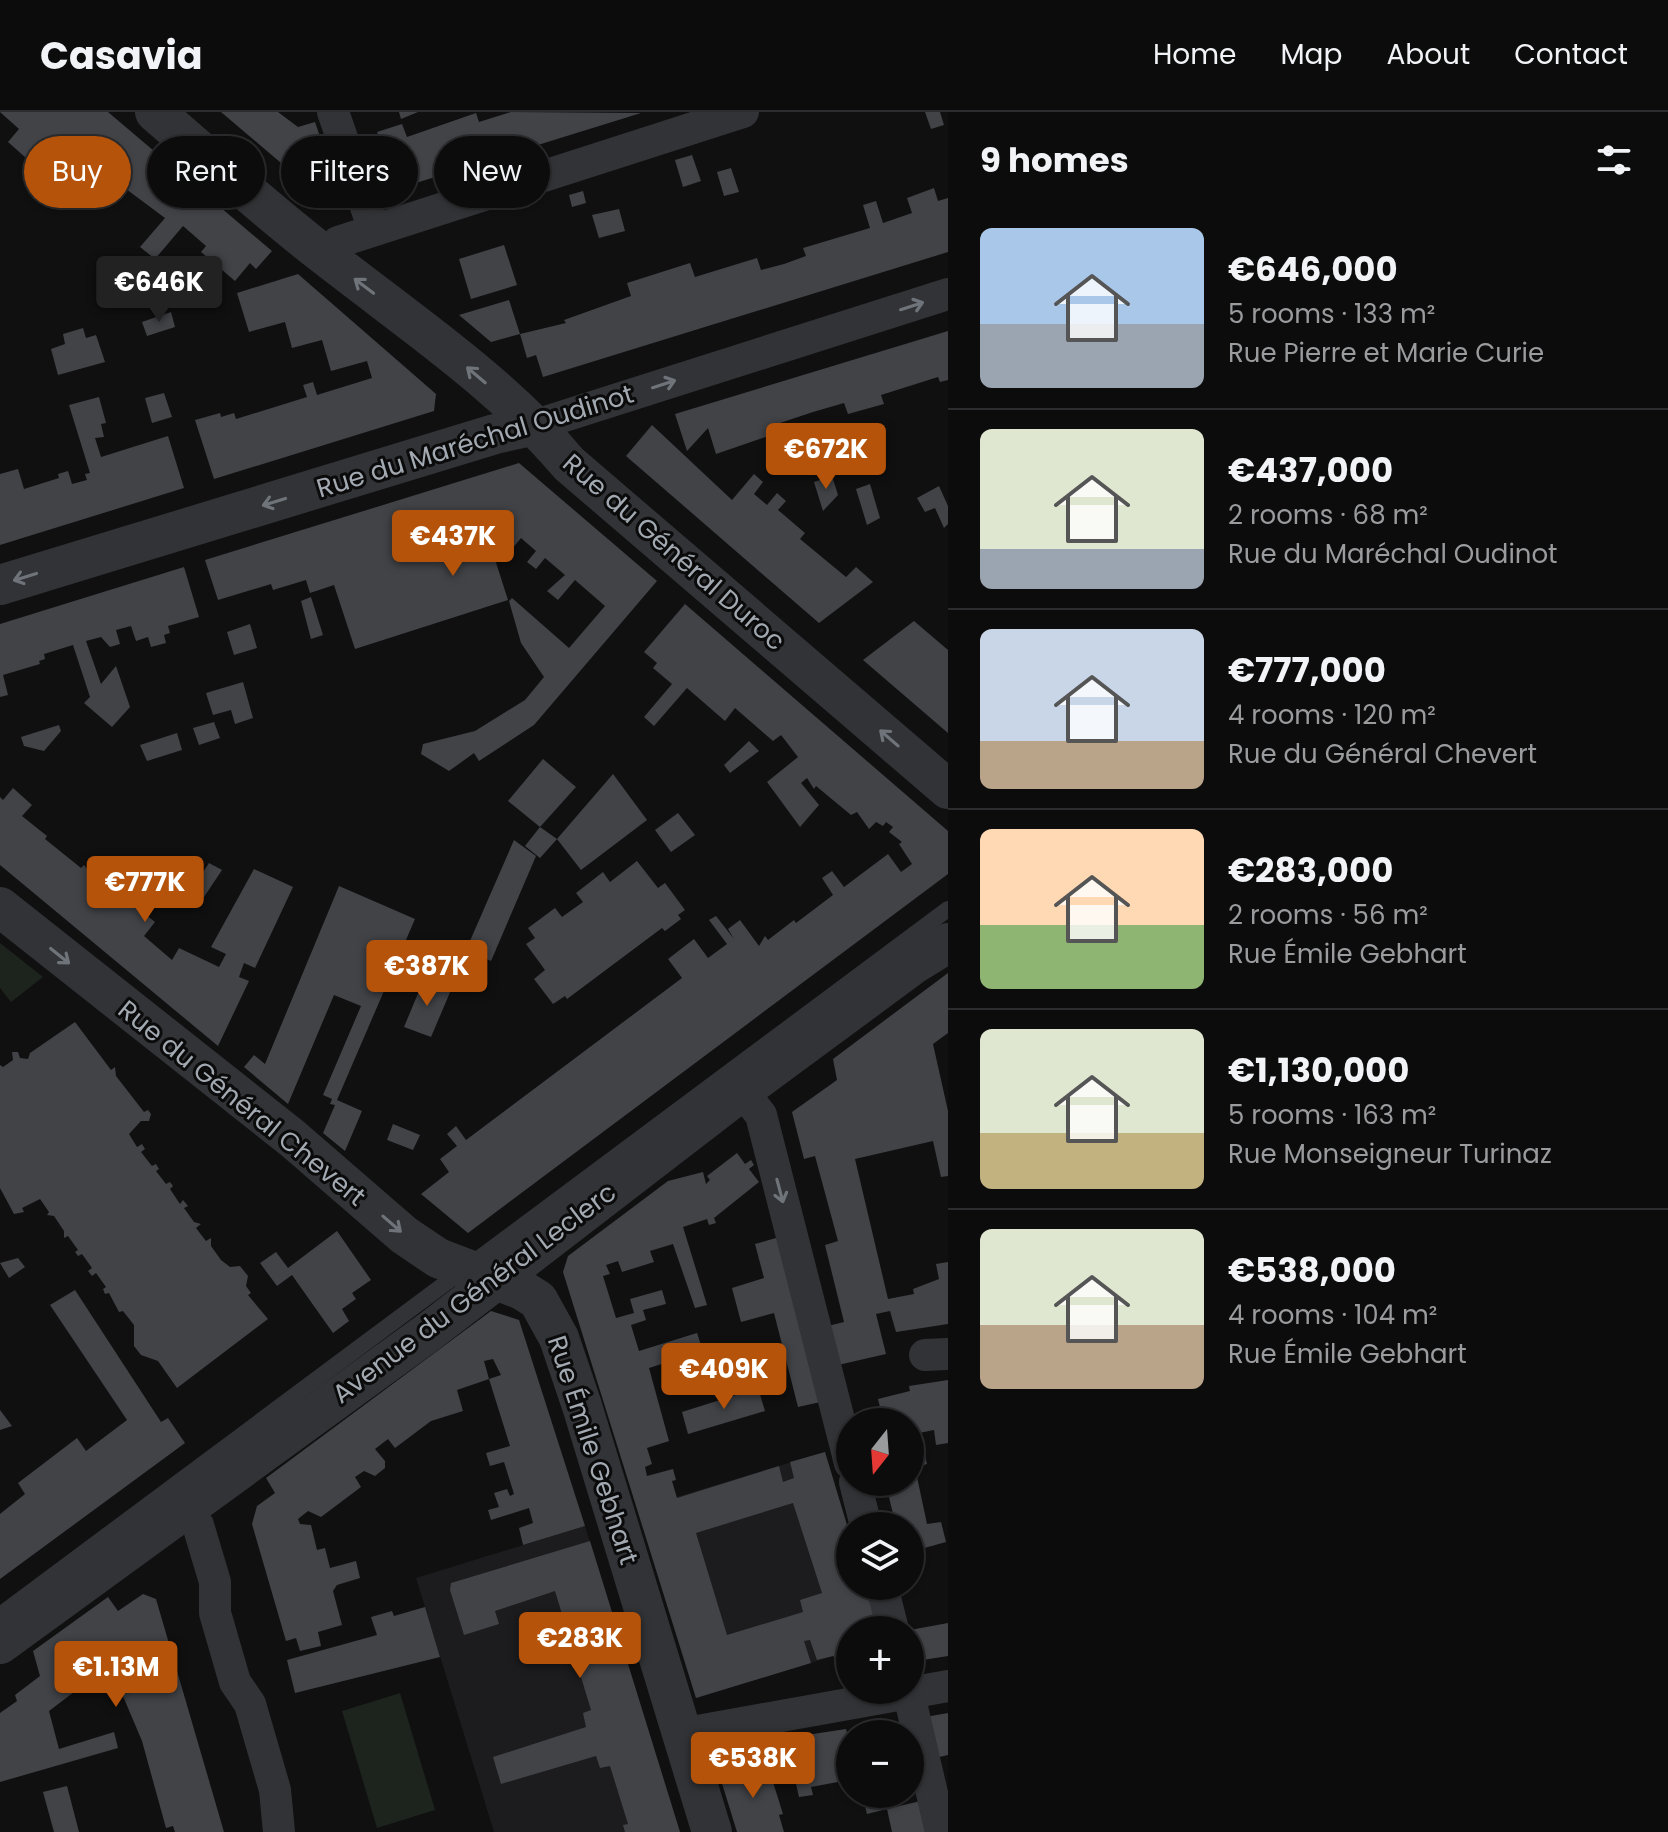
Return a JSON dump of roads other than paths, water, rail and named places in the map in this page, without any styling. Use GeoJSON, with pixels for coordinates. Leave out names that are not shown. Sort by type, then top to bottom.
{"type":"FeatureCollection","features":[{"type":"Feature","properties":{"kind":"street","name":"Rue du Général Duroc"},"geometry":{"type":"LineString","coordinates":[[155,112],[326,257],[402,314],[536,425],[569,464],[948,789]]}},
{"type":"Feature","properties":{"kind":"street"},"geometry":{"type":"LineString","coordinates":[[333,112],[374,230]]}},
{"type":"Feature","properties":{"kind":"street"},"geometry":{"type":"LineString","coordinates":[[326,257],[338,242],[694,120],[743,112]]}},
{"type":"Feature","properties":{"kind":"street","name":"Rue du Maréchal Oudinot"},"geometry":{"type":"LineString","coordinates":[[0,585],[495,434],[536,425],[948,294]]}},
{"type":"Feature","properties":{"kind":"street","name":"Rue du Général Chevert"},"geometry":{"type":"LineString","coordinates":[[0,907],[292,1138],[404,1235],[438,1258],[480,1276]]}},
{"type":"Feature","properties":{"kind":"street","name":"Avenue du Général Leclerc"},"geometry":{"type":"LineString","coordinates":[[0,1644],[178,1498],[430,1331],[480,1276],[735,1083],[948,943]]}},
{"type":"Feature","properties":{"kind":"street"},"geometry":{"type":"LineString","coordinates":[[735,1083],[761,1115],[836,1408]]}},
{"type":"Feature","properties":{"kind":"street","name":"Rue Émile Gebhart"},"geometry":{"type":"LineString","coordinates":[[480,1276],[538,1300],[559,1338],[712,1832]]}},
{"type":"Feature","properties":{"kind":"street"},"geometry":{"type":"LineString","coordinates":[[178,1498],[198,1525],[215,1582],[215,1613],[235,1682],[250,1704],[275,1790],[277,1825]]}},
{"type":"Feature","properties":{"kind":"street"},"geometry":{"type":"LineString","coordinates":[[924,1689],[948,1686]]}},
{"type":"Feature","properties":{"kind":"street"},"geometry":{"type":"LineString","coordinates":[[681,1734],[840,1704]]}},
{"type":"Feature","properties":{"kind":"street"},"geometry":{"type":"LineString","coordinates":[[912,1704],[941,1832]]}},
{"type":"Feature","properties":{"kind":"lane"},"geometry":{"type":"LineString","coordinates":[[735,1083],[948,909]]}},
{"type":"Feature","properties":{"kind":"lane"},"geometry":{"type":"LineString","coordinates":[[0,1615],[178,1498]]}}]}
